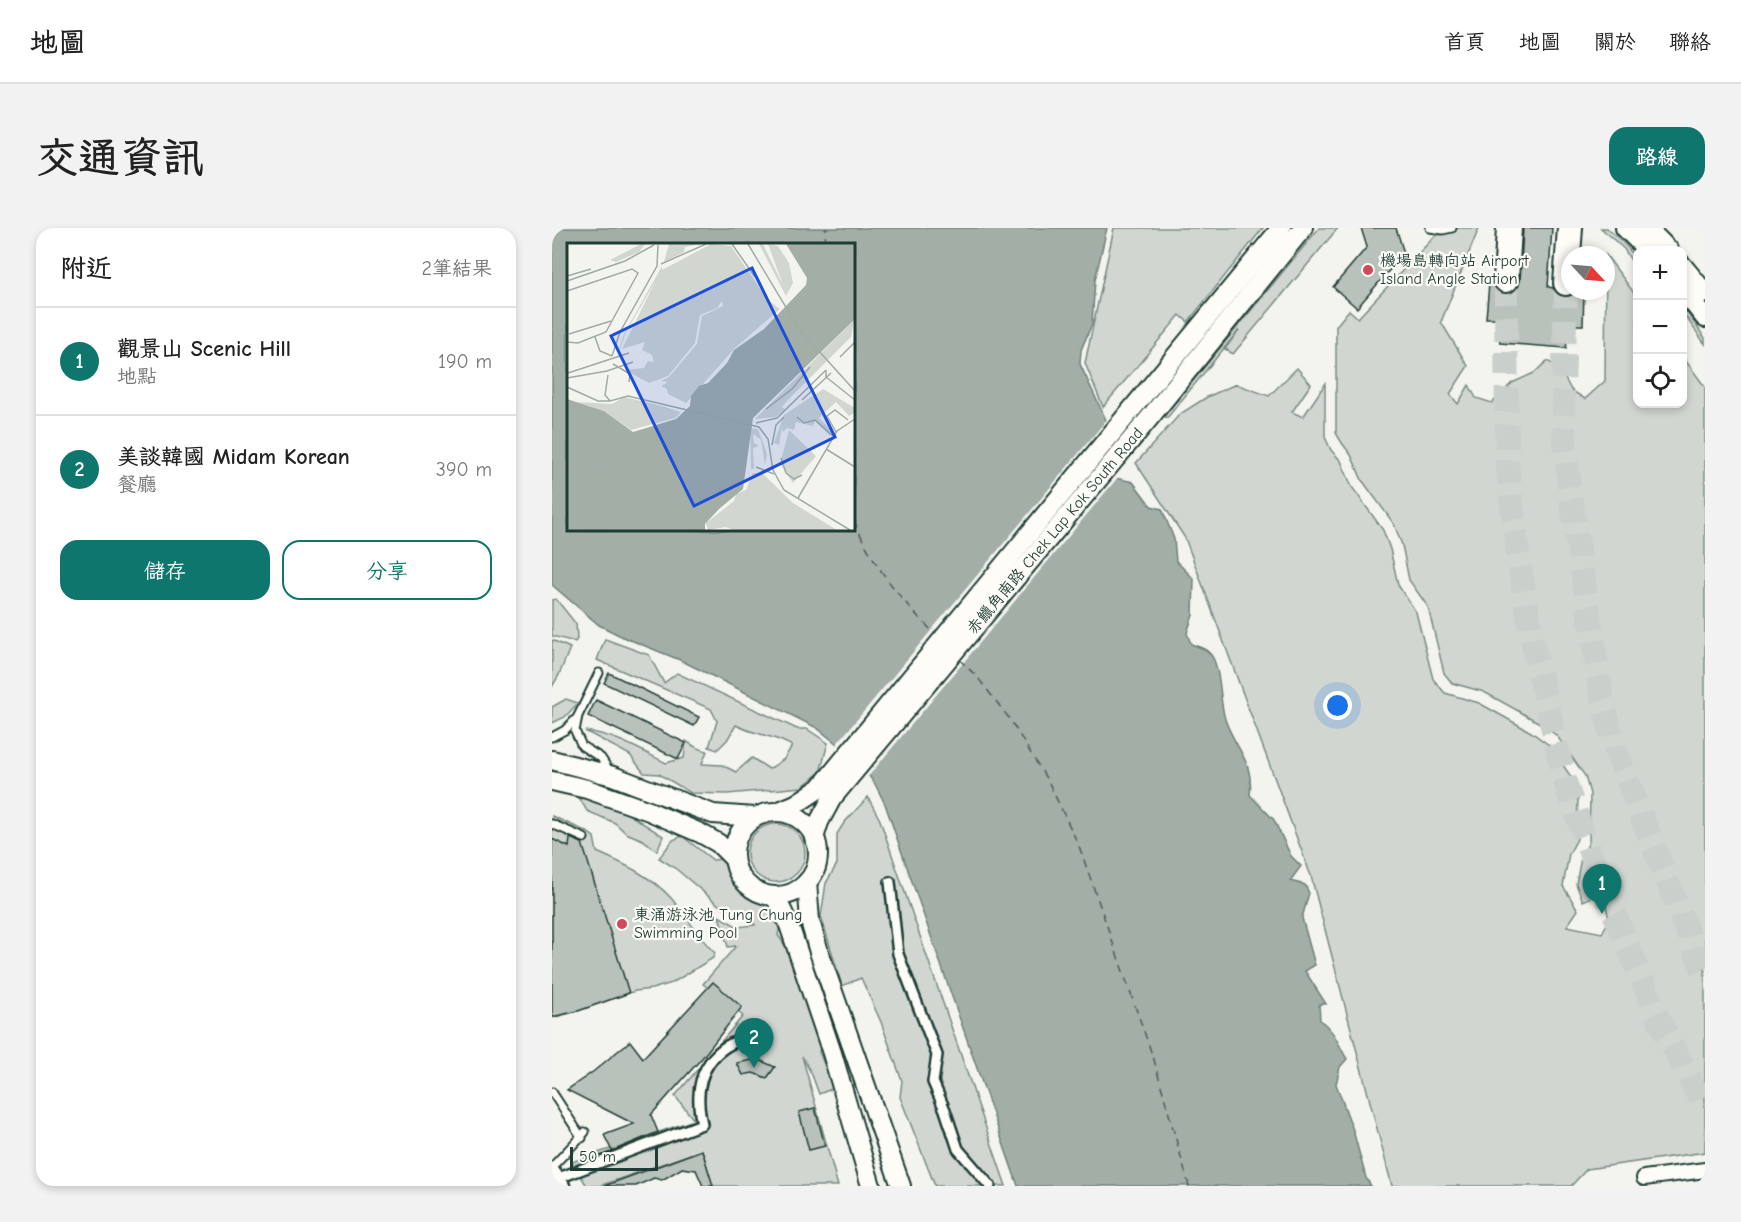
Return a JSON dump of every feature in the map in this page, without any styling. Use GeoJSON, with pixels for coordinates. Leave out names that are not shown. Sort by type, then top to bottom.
{"type":"FeatureCollection","features":[{"type":"Feature","properties":{"kind":"highway"},"geometry":{"type":"LineString","coordinates":[[1506,280],[1509,228]]}},
{"type":"Feature","properties":{"kind":"main road","name":"赤鱲角南路 Chek Lap Kok South Road"},"geometry":{"type":"LineString","coordinates":[[814,838],[826,793],[1145,392],[1281,228]]}},
{"type":"Feature","properties":{"kind":"main road","name":"赤鱲角南路 Chek Lap Kok South Road"},"geometry":{"type":"LineString","coordinates":[[777,812],[826,793],[1151,416],[1303,228]]}},
{"type":"Feature","properties":{"kind":"main road"},"geometry":{"type":"LineString","coordinates":[[1625,228],[1643,246]]}},
{"type":"Feature","properties":{"kind":"main road"},"geometry":{"type":"LineString","coordinates":[[1647,228],[1665,246]]}},
{"type":"Feature","properties":{"kind":"main road"},"geometry":{"type":"LineString","coordinates":[[1687,270],[1705,293]]}},
{"type":"Feature","properties":{"kind":"main road"},"geometry":{"type":"LineString","coordinates":[[1687,294],[1705,318]]}},
{"type":"Feature","properties":{"kind":"main road"},"geometry":{"type":"LineString","coordinates":[[552,760],[613,776],[713,814],[755,817],[777,812],[787,813],[803,822],[814,838],[817,859],[807,882],[792,892],[775,896],[762,894],[748,885],[738,873],[734,850],[739,835],[755,817]]}},
{"type":"Feature","properties":{"kind":"main road"},"geometry":{"type":"LineString","coordinates":[[552,781],[587,789],[649,811],[718,843],[734,859]]}},
{"type":"Feature","properties":{"kind":"main road"},"geometry":{"type":"LineString","coordinates":[[807,882],[810,921],[819,952],[901,1186]]}},
{"type":"Feature","properties":{"kind":"main road"},"geometry":{"type":"LineString","coordinates":[[775,896],[789,925],[832,1053],[871,1186]]}},
{"type":"Feature","properties":{"kind":"street"},"geometry":{"type":"LineString","coordinates":[[890,882],[898,954],[937,1055],[933,1082],[958,1149],[990,1186]]}},
{"type":"Feature","properties":{"kind":"street"},"geometry":{"type":"LineString","coordinates":[[555,1176],[702,1124],[698,1106],[699,1088],[710,1062],[729,1043],[747,1036],[765,1034]]}},
{"type":"Feature","properties":{"kind":"street"},"geometry":{"type":"LineString","coordinates":[[1644,1178],[1666,1181],[1705,1170]]}},
{"type":"Feature","properties":{"kind":"lane"},"geometry":{"type":"LineString","coordinates":[[1430,228],[1443,230],[1452,228]]}},
{"type":"Feature","properties":{"kind":"lane"},"geometry":{"type":"LineString","coordinates":[[552,737],[565,730],[578,716],[598,687],[599,674]]}},
{"type":"Feature","properties":{"kind":"lane"},"geometry":{"type":"LineString","coordinates":[[578,716],[575,731],[578,741],[601,758],[613,776]]}},
{"type":"Feature","properties":{"kind":"lane"},"geometry":{"type":"LineString","coordinates":[[552,824],[584,838]]}},
{"type":"Feature","properties":{"kind":"lane"},"geometry":{"type":"LineString","coordinates":[[552,1092],[583,1135],[555,1176]]}},
{"type":"Feature","properties":{"kind":"shaded area"},"geometry":{"type":"Polygon","coordinates":[[[552,228],[1107,228],[1095,280],[1092,324],[1081,350],[1080,364],[1106,420],[1111,477],[1133,482],[1151,506],[1162,509],[1174,539],[1176,561],[1194,579],[1193,615],[1187,633],[1191,644],[1209,652],[1216,665],[1224,715],[1247,765],[1251,784],[1250,795],[1274,820],[1291,856],[1301,866],[1290,881],[1305,885],[1309,893],[1302,918],[1315,965],[1305,971],[1326,1004],[1319,1004],[1320,1020],[1333,1033],[1347,1059],[1340,1067],[1336,1084],[1353,1130],[1366,1178],[1371,1186],[1018,1186],[885,804],[875,784],[837,744],[817,728],[680,660],[599,625],[552,585],[552,228]]]}},
{"type":"Feature","properties":{"kind":"shaded area"},"geometry":{"type":"Polygon","coordinates":[[[1114,228],[1263,228],[1188,322],[1180,315],[1103,407],[1085,363],[1114,228]]]}},
{"type":"Feature","properties":{"kind":"shaded area"},"geometry":{"type":"Polygon","coordinates":[[[1319,228],[1338,228],[1233,354],[1225,349],[1239,330],[1167,418],[1164,416],[1319,228]]]}},
{"type":"Feature","properties":{"kind":"shaded area"},"geometry":{"type":"Polygon","coordinates":[[[1456,228],[1479,228],[1441,322],[1468,366],[1450,394],[1458,404],[1469,385],[1476,398],[1492,403],[1512,383],[1534,373],[1547,361],[1559,367],[1571,390],[1585,399],[1605,381],[1606,300],[1615,300],[1615,267],[1633,292],[1633,408],[1687,408],[1687,362],[1705,387],[1705,1152],[1587,1169],[1571,1186],[1392,1186],[1311,876],[1185,538],[1136,463],[1180,414],[1207,397],[1236,384],[1269,396],[1297,368],[1311,384],[1292,412],[1303,417],[1325,384],[1325,437],[1331,450],[1341,461],[1352,487],[1383,530],[1398,585],[1416,612],[1433,679],[1445,693],[1479,703],[1531,732],[1549,745],[1574,781],[1578,795],[1577,839],[1569,854],[1563,886],[1578,910],[1567,926],[1602,933],[1609,920],[1606,906],[1594,896],[1583,901],[1576,884],[1581,858],[1589,842],[1590,794],[1585,776],[1557,736],[1538,722],[1484,692],[1452,683],[1444,673],[1428,607],[1409,580],[1402,545],[1394,524],[1362,480],[1351,455],[1336,433],[1336,326],[1349,310],[1358,318],[1435,236],[1456,228]]]}},
{"type":"Feature","properties":{"kind":"shaded area"},"geometry":{"type":"Polygon","coordinates":[[[1601,228],[1607,228],[1627,247],[1633,256],[1633,264],[1624,249],[1601,228]]]}},
{"type":"Feature","properties":{"kind":"shaded area"},"geometry":{"type":"Polygon","coordinates":[[[1687,313],[1705,338],[1705,344],[1687,319],[1687,313]]]}},
{"type":"Feature","properties":{"kind":"shaded area"},"geometry":{"type":"Polygon","coordinates":[[[556,599],[576,624],[577,639],[575,642],[552,636],[552,600],[556,599]]]}},
{"type":"Feature","properties":{"kind":"shaded area"},"geometry":{"type":"Polygon","coordinates":[[[605,639],[649,655],[664,683],[677,673],[797,729],[807,729],[828,743],[820,772],[802,787],[727,794],[691,793],[659,774],[644,773],[630,755],[585,731],[617,739],[666,763],[684,758],[686,741],[707,751],[702,764],[722,765],[736,772],[752,758],[769,769],[784,759],[792,746],[779,739],[736,725],[727,740],[717,750],[709,747],[717,721],[711,709],[597,660],[605,639]]]}},
{"type":"Feature","properties":{"kind":"shaded area"},"geometry":{"type":"Polygon","coordinates":[[[552,640],[570,648],[552,687],[552,640]]]}},
{"type":"Feature","properties":{"kind":"shaded area"},"geometry":{"type":"Polygon","coordinates":[[[566,699],[578,703],[565,717],[552,723],[552,707],[566,699]]]}},
{"type":"Feature","properties":{"kind":"shaded area"},"geometry":{"type":"Polygon","coordinates":[[[575,791],[614,805],[663,836],[657,851],[643,840],[626,833],[615,823],[587,811],[575,791]]]}},
{"type":"Feature","properties":{"kind":"shaded area"},"geometry":{"type":"Polygon","coordinates":[[[868,797],[880,820],[1006,1186],[935,1186],[900,1097],[902,1081],[881,1022],[861,978],[842,986],[821,916],[826,883],[837,864],[837,834],[868,797]]]}},
{"type":"Feature","properties":{"kind":"shaded area","name":"東涌游泳池 Tung Chung Swimming Pool"},"geometry":{"type":"Polygon","coordinates":[[[552,816],[587,832],[594,837],[597,852],[637,871],[663,890],[715,953],[713,958],[672,983],[635,991],[552,1018],[552,816]]]}},
{"type":"Feature","properties":{"kind":"shaded area"},"geometry":{"type":"Polygon","coordinates":[[[770,824],[782,824],[797,832],[805,847],[805,859],[797,874],[782,882],[770,882],[755,874],[747,859],[747,847],[755,832],[770,824]]]}},
{"type":"Feature","properties":{"kind":"shaded area"},"geometry":{"type":"Polygon","coordinates":[[[682,836],[713,860],[723,859],[742,886],[781,921],[778,935],[788,950],[808,946],[809,965],[825,1022],[819,1052],[834,1088],[819,1094],[802,1056],[838,1186],[713,1186],[702,1150],[599,1186],[587,1186],[572,1162],[694,1120],[675,1096],[743,1016],[703,984],[736,946],[728,947],[719,916],[738,927],[755,925],[746,915],[720,906],[675,868],[659,858],[673,840],[682,836]]]}},
{"type":"Feature","properties":{"kind":"pier"},"geometry":{"type":"Polygon","coordinates":[[[1108,418],[1114,475],[1119,476],[867,778],[835,746],[1108,418]]]}},
{"type":"Feature","properties":{"kind":"building","name":"機場島轉向站 Airport Island Angle Station"},"geometry":{"type":"Polygon","coordinates":[[[1361,228],[1396,228],[1404,253],[1357,308],[1333,287],[1367,247],[1361,228]]]}},
{"type":"Feature","properties":{"kind":"building"},"geometry":{"type":"Polygon","coordinates":[[[1523,228],[1552,228],[1548,287],[1553,288],[1561,296],[1561,300],[1584,300],[1583,325],[1570,325],[1566,348],[1500,343],[1497,318],[1486,318],[1489,284],[1493,284],[1498,292],[1505,294],[1512,293],[1520,281],[1523,228]]]}},
{"type":"Feature","properties":{"kind":"building"},"geometry":{"type":"Polygon","coordinates":[[[609,673],[699,717],[694,726],[604,683],[609,673]]]}},
{"type":"Feature","properties":{"kind":"building"},"geometry":{"type":"Polygon","coordinates":[[[596,700],[686,743],[678,759],[588,716],[596,700]]]}},
{"type":"Feature","properties":{"kind":"building"},"geometry":{"type":"Polygon","coordinates":[[[570,838],[582,843],[629,993],[578,1011],[552,1017],[552,839],[569,847],[570,838]]]}},
{"type":"Feature","properties":{"kind":"building"},"geometry":{"type":"Polygon","coordinates":[[[713,982],[742,1007],[702,1058],[651,1115],[658,1132],[612,1151],[604,1135],[634,1124],[567,1090],[630,1041],[643,1058],[713,982]]]}},
{"type":"Feature","properties":{"kind":"building"},"geometry":{"type":"Polygon","coordinates":[[[757,1059],[775,1067],[767,1078],[753,1073],[743,1075],[737,1063],[757,1059]]]}},
{"type":"Feature","properties":{"kind":"building"},"geometry":{"type":"Polygon","coordinates":[[[815,1108],[825,1146],[809,1150],[799,1112],[815,1108]]]}},
{"type":"Feature","properties":{"kind":"building"},"geometry":{"type":"Polygon","coordinates":[[[702,1150],[713,1186],[703,1186],[696,1170],[682,1168],[662,1180],[654,1178],[636,1186],[604,1186],[702,1150]]]}},
{"type":"Feature","properties":{"kind":"ferry route"},"geometry":{"type":"LineString","coordinates":[[825,243],[826,228]]}},
{"type":"Feature","properties":{"kind":"ferry route"},"geometry":{"type":"LineString","coordinates":[[855,522],[869,552],[888,581],[935,634]]}},
{"type":"Feature","properties":{"kind":"ferry route"},"geometry":{"type":"LineString","coordinates":[[959,659],[978,678],[1009,718],[1049,783],[1079,846],[1154,1060],[1189,1186]]}},
{"type":"Feature","properties":{"kind":"tunnel"},"geometry":{"type":"LineString","coordinates":[[1506,280],[1507,464],[1518,555],[1533,645],[1566,785],[1600,880],[1660,1022],[1705,1108]]}},
{"type":"Feature","properties":{"kind":"tunnel"},"geometry":{"type":"LineString","coordinates":[[1566,300],[1563,394],[1565,443],[1570,492],[1601,693],[1615,749],[1705,976]]}},
{"type":"Feature","properties":{"kind":"place","name":"機場島轉向站 Airport Island Angle Station"},"geometry":{"type":"Point","coordinates":[1368,270]}},
{"type":"Feature","properties":{"kind":"place","name":"觀景山 Scenic Hill"},"geometry":{"type":"Point","coordinates":[1602,914]}},
{"type":"Feature","properties":{"kind":"place","name":"東涌游泳池 Tung Chung Swimming Pool"},"geometry":{"type":"Point","coordinates":[622,924]}},
{"type":"Feature","properties":{"kind":"place","name":"美談韓國 Midam Korean"},"geometry":{"type":"Point","coordinates":[754,1068]}}]}
